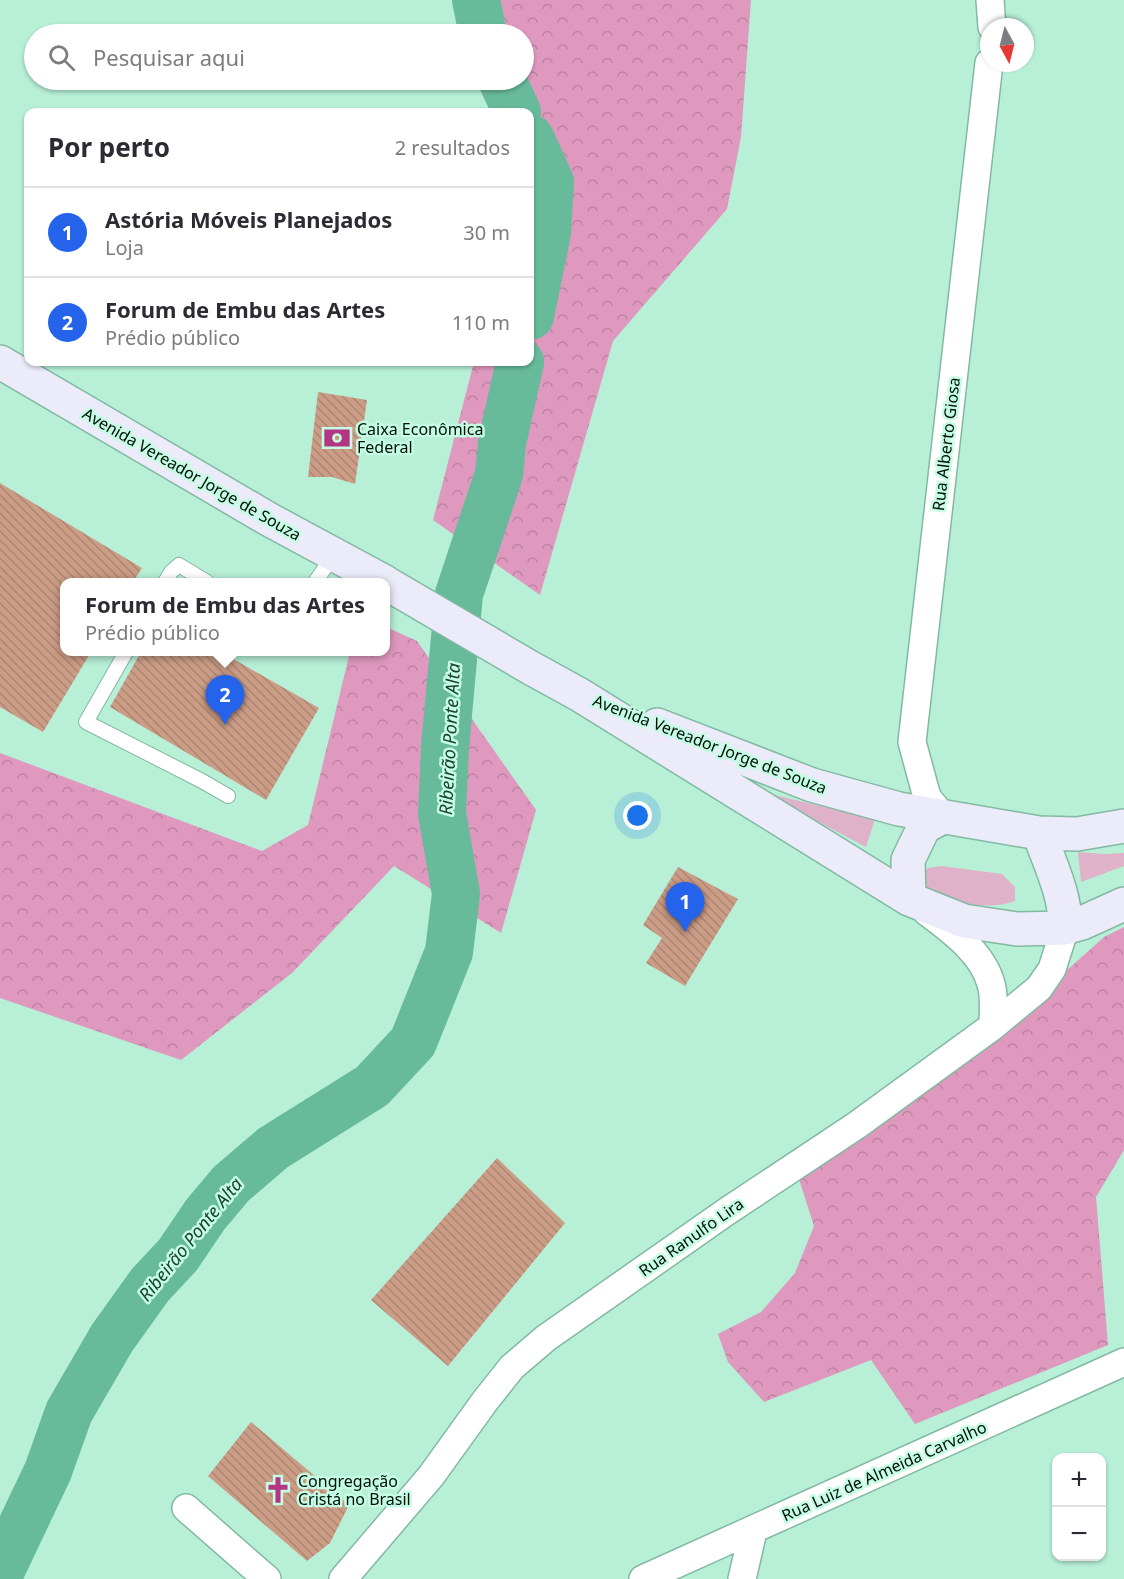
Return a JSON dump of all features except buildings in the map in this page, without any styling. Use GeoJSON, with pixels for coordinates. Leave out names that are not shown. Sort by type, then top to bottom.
{"type":"FeatureCollection","features":[{"type":"Feature","properties":{"kind":"main road","name":"Avenida Vereador Jorge de Souza"},"geometry":{"type":"LineString","coordinates":[[0,362],[270,520],[377,578]]}},
{"type":"Feature","properties":{"kind":"main road","name":"Avenida Vereador Jorge de Souza"},"geometry":{"type":"LineString","coordinates":[[390,585],[580,695],[909,899],[964,921],[1017,929],[1065,928],[1124,904]]}},
{"type":"Feature","properties":{"kind":"main road","name":"Avenida Vereador Jorge de Souza"},"geometry":{"type":"LineString","coordinates":[[580,695],[812,785],[899,809],[1039,833],[1077,834],[1124,826]]}},
{"type":"Feature","properties":{"kind":"main road"},"geometry":{"type":"LineString","coordinates":[[909,899],[908,860],[924,827],[943,817]]}},
{"type":"Feature","properties":{"kind":"main road"},"geometry":{"type":"LineString","coordinates":[[1039,833],[1061,893],[1065,928]]}},
{"type":"Feature","properties":{"kind":"street"},"geometry":{"type":"LineString","coordinates":[[990,0],[991,18]]}},
{"type":"Feature","properties":{"kind":"street","name":"Rua Alberto Giosa"},"geometry":{"type":"LineString","coordinates":[[943,817],[927,797],[912,742],[988,72]]}},
{"type":"Feature","properties":{"kind":"street","name":"Avenida Vereador Jorge de Souza"},"geometry":{"type":"LineString","coordinates":[[909,899],[945,926],[978,957],[991,984],[993,1026]]}},
{"type":"Feature","properties":{"kind":"street","name":"Rua Ranulfo Lira"},"geometry":{"type":"LineString","coordinates":[[343,1579],[431,1476],[512,1367],[546,1338],[726,1212],[857,1125],[993,1026],[1039,988],[1052,969],[1065,928]]}},
{"type":"Feature","properties":{"kind":"street","name":"Rua Luiz de Almeida Carvalho"},"geometry":{"type":"LineString","coordinates":[[643,1579],[1124,1362]]}},
{"type":"Feature","properties":{"kind":"street"},"geometry":{"type":"LineString","coordinates":[[186,1508],[267,1579]]}},
{"type":"Feature","properties":{"kind":"street"},"geometry":{"type":"LineString","coordinates":[[742,1579],[753,1530]]}},
{"type":"Feature","properties":{"kind":"lane"},"geometry":{"type":"LineString","coordinates":[[318,578],[334,555]]}},
{"type":"Feature","properties":{"kind":"lane"},"geometry":{"type":"LineString","coordinates":[[167,578],[179,565],[200,578]]}},
{"type":"Feature","properties":{"kind":"lane"},"geometry":{"type":"LineString","coordinates":[[123,656],[86,722],[228,796]]}},
{"type":"Feature","properties":{"kind":"shaded area"},"geometry":{"type":"Polygon","coordinates":[[[762,792],[875,819],[866,847],[762,792]]]}},
{"type":"Feature","properties":{"kind":"shaded area"},"geometry":{"type":"Polygon","coordinates":[[[1078,852],[1124,853],[1124,866],[1081,882],[1078,852]]]}},
{"type":"Feature","properties":{"kind":"shaded area"},"geometry":{"type":"Polygon","coordinates":[[[941,866],[1002,874],[1015,887],[1015,901],[983,905],[962,903],[931,895],[915,875],[929,868],[941,866]]]}},
{"type":"Feature","properties":{"kind":"green space"},"geometry":{"type":"Polygon","coordinates":[[[495,0],[751,0],[741,137],[727,209],[613,341],[540,595],[433,520],[473,366],[534,366],[534,108],[515,108],[512,90],[534,90],[534,24],[500,24],[495,0]]]}},
{"type":"Feature","properties":{"kind":"green space"},"geometry":{"type":"Polygon","coordinates":[[[390,629],[417,641],[536,810],[501,933],[394,866],[292,973],[181,1060],[0,998],[0,753],[262,851],[308,825],[349,656],[390,656],[390,629]]]}},
{"type":"Feature","properties":{"kind":"green space"},"geometry":{"type":"Polygon","coordinates":[[[1124,927],[1124,1150],[1096,1197],[1108,1345],[915,1424],[871,1360],[764,1402],[728,1362],[718,1334],[761,1312],[795,1273],[814,1226],[798,1176],[971,1056],[1104,937],[1124,927]]]}},
{"type":"Feature","properties":{"kind":"waterway","name":"Ribeirão Ponte Alta"},"geometry":{"type":"LineString","coordinates":[[476,0],[481,24]]}},
{"type":"Feature","properties":{"kind":"waterway","name":"Ribeirão Ponte Alta"},"geometry":{"type":"LineString","coordinates":[[507,90],[515,108]]}},
{"type":"Feature","properties":{"kind":"waterway","name":"Ribeirão Ponte Alta"},"geometry":{"type":"LineString","coordinates":[[534,147],[550,182],[547,233],[534,296]]}},
{"type":"Feature","properties":{"kind":"waterway","name":"Ribeirão Ponte Alta"},"geometry":{"type":"LineString","coordinates":[[0,1572],[48,1471],[69,1412],[112,1338],[150,1285],[178,1255],[205,1215],[231,1184],[273,1148],[372,1086],[413,1042],[449,952],[456,894],[442,813],[445,747],[459,594],[499,474],[502,443],[519,366]]}},
{"type":"Feature","properties":{"kind":"place","name":"Caixa Econômica Federal"},"geometry":{"type":"Point","coordinates":[337,438]}},
{"type":"Feature","properties":{"kind":"place","name":"Forum de Embu das Artes"},"geometry":{"type":"Point","coordinates":[225,725]}},
{"type":"Feature","properties":{"kind":"place","name":"Astória Móveis Planejados"},"geometry":{"type":"Point","coordinates":[685,932]}},
{"type":"Feature","properties":{"kind":"place","name":"Congregação Cristá no Brasil"},"geometry":{"type":"Point","coordinates":[278,1490]}}]}
